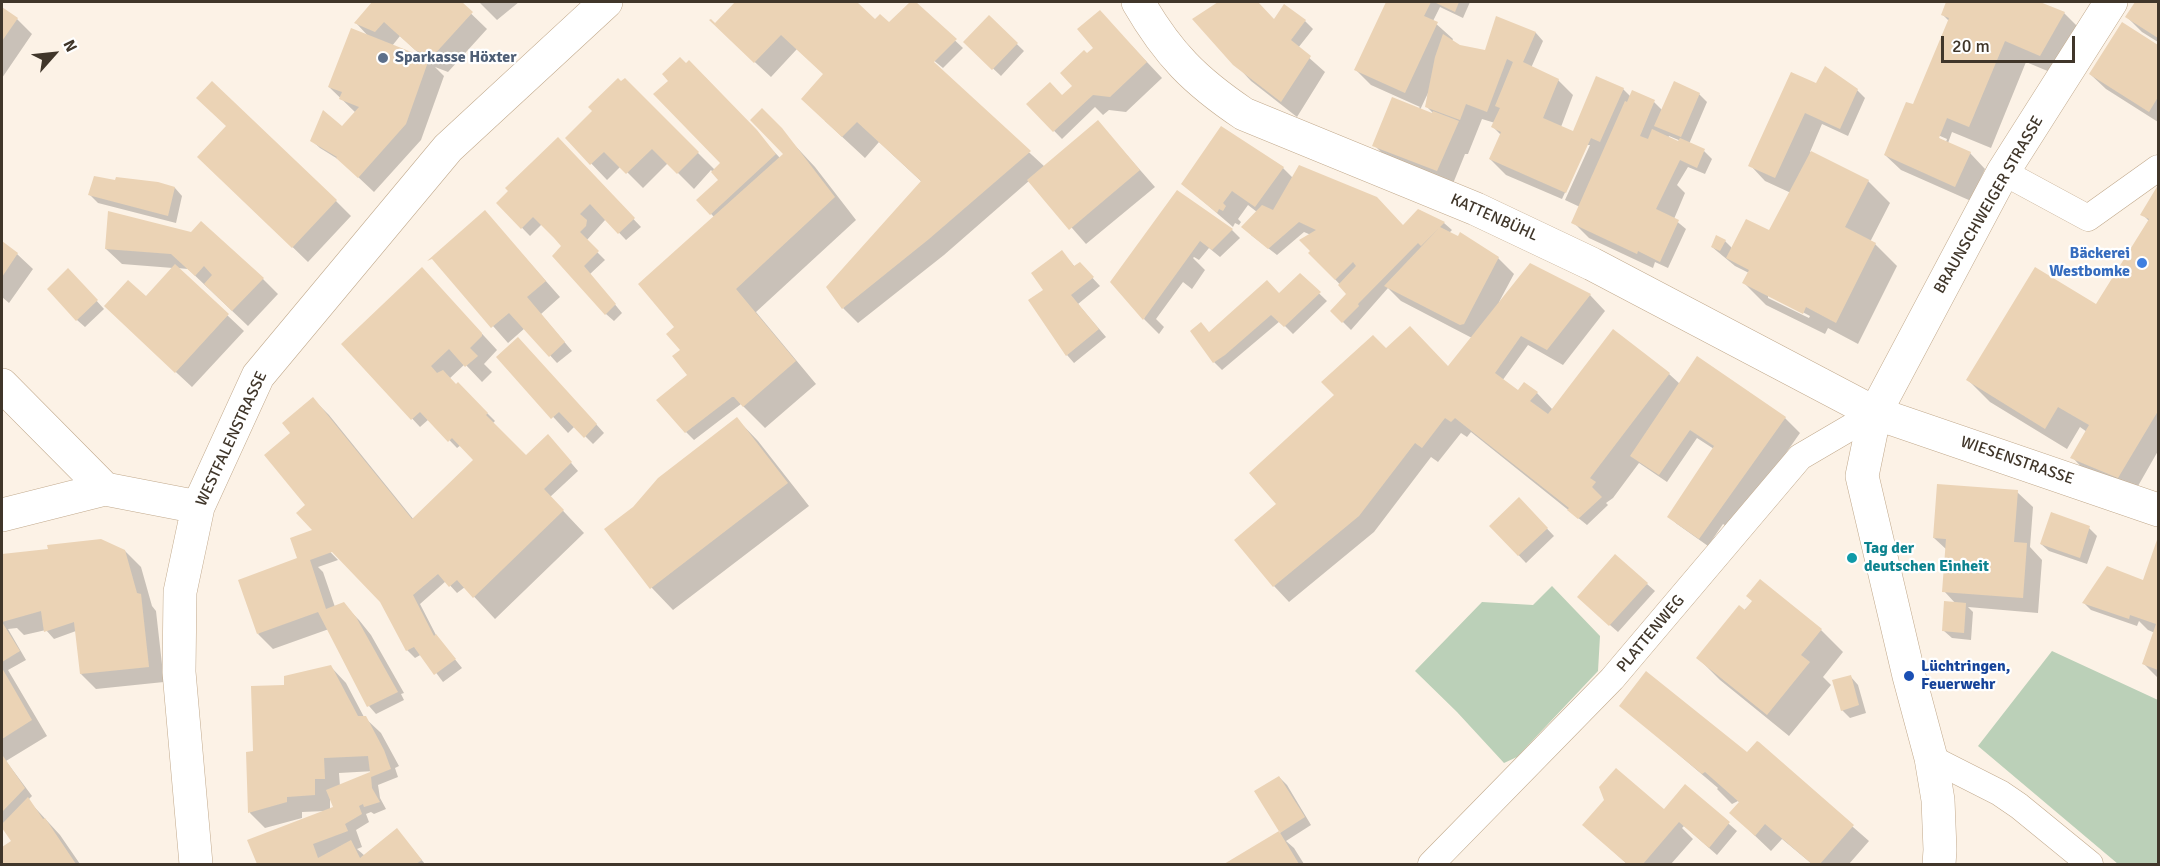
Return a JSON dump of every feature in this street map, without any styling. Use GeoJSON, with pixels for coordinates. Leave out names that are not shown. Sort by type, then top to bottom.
{"type":"FeatureCollection","features":[{"type":"Feature","properties":{"kind":"street","name":"WESTFALENSTRASSE"},"geometry":{"type":"LineString","coordinates":[[196,864],[179,660],[180,592],[198,507],[258,376],[448,148],[606,2]]}},
{"type":"Feature","properties":{"kind":"street","name":"KATTENBÜHL"},"geometry":{"type":"LineString","coordinates":[[1138,2],[1154,30],[1180,62],[1210,91],[1244,114],[1476,209],[1593,264],[1875,413]]}},
{"type":"Feature","properties":{"kind":"street","name":"BRAUNSCHWEIGER STRASSE"},"geometry":{"type":"LineString","coordinates":[[1939,864],[1938,800],[1931,758],[1909,676],[1863,476],[1875,413],[2003,172],[2111,2]]}},
{"type":"Feature","properties":{"kind":"street"},"geometry":{"type":"LineString","coordinates":[[2,385],[105,489]]}},
{"type":"Feature","properties":{"kind":"street","name":"WIESENSTRASSE"},"geometry":{"type":"LineString","coordinates":[[1875,413],[2158,510]]}},
{"type":"Feature","properties":{"kind":"street"},"geometry":{"type":"LineString","coordinates":[[2,515],[105,489],[198,507]]}},
{"type":"Feature","properties":{"kind":"lane"},"geometry":{"type":"LineString","coordinates":[[2003,172],[2088,218],[2158,168]]}},
{"type":"Feature","properties":{"kind":"lane","name":"PLATTENWEG"},"geometry":{"type":"LineString","coordinates":[[1431,864],[1612,679],[1800,457],[1875,413]]}},
{"type":"Feature","properties":{"kind":"lane"},"geometry":{"type":"LineString","coordinates":[[1931,758],[2000,793],[2090,864]]}},
{"type":"Feature","properties":{"kind":"green space"},"geometry":{"type":"Polygon","coordinates":[[[1552,586],[1600,636],[1598,671],[1517,757],[1504,763],[1415,671],[1482,602],[1533,605],[1552,586]]]}},
{"type":"Feature","properties":{"kind":"green space"},"geometry":{"type":"Polygon","coordinates":[[[2052,651],[2158,700],[2158,864],[2118,864],[1978,746],[2052,651]]]}},
{"type":"Feature","properties":{"kind":"building"},"geometry":{"type":"Polygon","coordinates":[[[372,2],[462,2],[473,12],[432,57],[415,50],[384,22],[375,32],[354,23],[372,2]]]}},
{"type":"Feature","properties":{"kind":"building"},"geometry":{"type":"Polygon","coordinates":[[[735,2],[857,2],[875,19],[880,14],[889,22],[910,2],[916,2],[957,39],[934,62],[1031,151],[929,239],[842,309],[826,287],[921,181],[857,122],[842,137],[801,99],[823,74],[781,35],[754,63],[709,20],[715,23],[735,2]]]}},
{"type":"Feature","properties":{"kind":"building"},"geometry":{"type":"Polygon","coordinates":[[[1218,2],[1258,2],[1274,19],[1284,4],[1306,20],[1291,40],[1311,56],[1281,102],[1233,65],[1192,19],[1218,2]]]}},
{"type":"Feature","properties":{"kind":"building"},"geometry":{"type":"Polygon","coordinates":[[[1386,2],[1431,2],[1424,16],[1438,22],[1405,93],[1354,70],[1386,2]]]}},
{"type":"Feature","properties":{"kind":"building"},"geometry":{"type":"Polygon","coordinates":[[[1434,2],[1459,2],[1455,12],[1434,2]]]}},
{"type":"Feature","properties":{"kind":"building"},"geometry":{"type":"Polygon","coordinates":[[[1946,2],[2040,2],[2065,12],[2040,56],[2005,41],[1969,127],[1947,118],[1939,138],[1971,152],[1955,187],[1884,155],[1906,102],[1913,104],[1949,18],[1941,15],[1946,2]]]}},
{"type":"Feature","properties":{"kind":"building"},"geometry":{"type":"Polygon","coordinates":[[[2135,2],[2158,2],[2158,38],[2125,17],[2135,2]]]}},
{"type":"Feature","properties":{"kind":"building"},"geometry":{"type":"Polygon","coordinates":[[[2,7],[18,18],[2,41],[2,7]]]}},
{"type":"Feature","properties":{"kind":"building"},"geometry":{"type":"Polygon","coordinates":[[[1100,10],[1147,62],[1110,97],[1093,95],[1053,132],[1026,104],[1050,82],[1062,95],[1072,86],[1060,73],[1084,50],[1087,53],[1093,48],[1077,29],[1100,10]]]}},
{"type":"Feature","properties":{"kind":"building"},"geometry":{"type":"Polygon","coordinates":[[[989,15],[1018,43],[992,70],[963,42],[989,15]]]}},
{"type":"Feature","properties":{"kind":"building"},"geometry":{"type":"Polygon","coordinates":[[[1496,16],[1536,32],[1523,62],[1559,79],[1543,118],[1573,131],[1596,76],[1624,88],[1600,142],[1591,138],[1566,193],[1489,159],[1501,132],[1491,127],[1500,108],[1495,106],[1513,62],[1507,59],[1487,112],[1466,104],[1460,120],[1425,107],[1435,57],[1443,34],[1460,45],[1485,50],[1496,16]]]}},
{"type":"Feature","properties":{"kind":"building"},"geometry":{"type":"Polygon","coordinates":[[[2122,22],[2158,45],[2158,97],[2149,112],[2089,74],[2122,22]]]}},
{"type":"Feature","properties":{"kind":"building"},"geometry":{"type":"Polygon","coordinates":[[[351,28],[429,59],[406,124],[358,178],[337,157],[310,141],[323,110],[342,126],[359,107],[339,99],[342,92],[328,87],[351,28]]]}},
{"type":"Feature","properties":{"kind":"building"},"geometry":{"type":"Polygon","coordinates":[[[680,57],[686,63],[689,60],[757,130],[776,154],[710,215],[696,200],[718,180],[711,172],[720,163],[653,94],[668,81],[662,74],[680,57]]]}},
{"type":"Feature","properties":{"kind":"building"},"geometry":{"type":"Polygon","coordinates":[[[1825,66],[1858,89],[1840,129],[1805,113],[1775,178],[1748,166],[1791,72],[1816,83],[1825,66]]]}},
{"type":"Feature","properties":{"kind":"building"},"geometry":{"type":"Polygon","coordinates":[[[618,78],[621,81],[625,78],[699,152],[677,174],[652,149],[626,174],[604,152],[590,165],[565,138],[592,111],[588,107],[618,78]]]}},
{"type":"Feature","properties":{"kind":"building"},"geometry":{"type":"Polygon","coordinates":[[[212,81],[337,200],[292,248],[197,157],[226,126],[196,98],[212,81]]]}},
{"type":"Feature","properties":{"kind":"building"},"geometry":{"type":"Polygon","coordinates":[[[1674,81],[1700,93],[1681,137],[1654,126],[1674,81]]]}},
{"type":"Feature","properties":{"kind":"building"},"geometry":{"type":"Polygon","coordinates":[[[1632,90],[1655,100],[1640,136],[1648,139],[1652,129],[1678,141],[1680,138],[1705,149],[1697,168],[1680,160],[1656,209],[1679,220],[1660,262],[1638,251],[1637,254],[1571,223],[1632,90]]]}},
{"type":"Feature","properties":{"kind":"building"},"geometry":{"type":"Polygon","coordinates":[[[1392,97],[1459,121],[1437,171],[1372,146],[1392,97]]]}},
{"type":"Feature","properties":{"kind":"building"},"geometry":{"type":"Polygon","coordinates":[[[762,108],[782,128],[835,197],[736,289],[796,361],[743,407],[732,397],[685,433],[656,400],[687,375],[672,356],[680,350],[666,334],[674,327],[638,284],[783,154],[750,120],[762,108]]]}},
{"type":"Feature","properties":{"kind":"building"},"geometry":{"type":"Polygon","coordinates":[[[1098,120],[1140,170],[1069,230],[1027,180],[1098,120]]]}},
{"type":"Feature","properties":{"kind":"building"},"geometry":{"type":"Polygon","coordinates":[[[1221,126],[1284,167],[1255,207],[1232,191],[1223,203],[1226,206],[1223,211],[1219,209],[1217,213],[1181,184],[1221,126]]]}},
{"type":"Feature","properties":{"kind":"building"},"geometry":{"type":"Polygon","coordinates":[[[558,137],[635,218],[618,234],[590,204],[580,214],[587,220],[586,226],[580,232],[599,251],[584,266],[616,304],[605,315],[552,256],[561,246],[554,238],[533,217],[521,229],[496,203],[508,191],[505,188],[558,137]]]}},
{"type":"Feature","properties":{"kind":"building"},"geometry":{"type":"Polygon","coordinates":[[[1811,151],[1869,180],[1845,227],[1876,243],[1836,323],[1806,307],[1803,314],[1742,283],[1749,270],[1726,258],[1746,219],[1769,230],[1811,151]]]}},
{"type":"Feature","properties":{"kind":"building"},"geometry":{"type":"Polygon","coordinates":[[[1299,165],[1377,197],[1403,225],[1418,209],[1445,222],[1440,227],[1458,236],[1460,232],[1499,257],[1464,324],[1460,325],[1384,286],[1439,228],[1421,246],[1418,243],[1342,323],[1330,311],[1346,294],[1338,285],[1356,266],[1353,262],[1335,280],[1308,253],[1310,251],[1299,240],[1316,230],[1299,222],[1268,249],[1241,227],[1262,205],[1273,210],[1299,165]]]}},
{"type":"Feature","properties":{"kind":"building"},"geometry":{"type":"Polygon","coordinates":[[[94,176],[115,180],[116,177],[158,182],[175,187],[168,216],[88,195],[94,176]]]}},
{"type":"Feature","properties":{"kind":"building"},"geometry":{"type":"Polygon","coordinates":[[[2158,185],[2158,411],[2118,478],[2070,458],[2089,425],[2058,407],[2045,429],[1966,380],[2035,267],[2096,304],[2149,219],[2140,215],[2158,185]]]}},
{"type":"Feature","properties":{"kind":"building"},"geometry":{"type":"Polygon","coordinates":[[[1177,190],[1233,229],[1212,250],[1200,241],[1143,320],[1110,282],[1177,190]]]}},
{"type":"Feature","properties":{"kind":"building"},"geometry":{"type":"Polygon","coordinates":[[[485,210],[546,281],[527,297],[565,342],[549,357],[509,313],[491,328],[432,259],[427,261],[485,210]]]}},
{"type":"Feature","properties":{"kind":"building"},"geometry":{"type":"Polygon","coordinates":[[[108,211],[191,232],[201,221],[264,278],[232,311],[204,284],[212,275],[204,266],[195,276],[171,254],[105,249],[108,211]]]}},
{"type":"Feature","properties":{"kind":"building"},"geometry":{"type":"Polygon","coordinates":[[[1716,235],[1726,240],[1720,251],[1711,247],[1716,235]]]}},
{"type":"Feature","properties":{"kind":"building"},"geometry":{"type":"Polygon","coordinates":[[[2,241],[18,253],[2,277],[2,241]]]}},
{"type":"Feature","properties":{"kind":"building"},"geometry":{"type":"Polygon","coordinates":[[[1062,250],[1074,266],[1080,262],[1094,277],[1071,295],[1099,329],[1066,356],[1028,300],[1043,290],[1031,273],[1062,250]]]}},
{"type":"Feature","properties":{"kind":"building"},"geometry":{"type":"Polygon","coordinates":[[[1530,263],[1591,294],[1547,350],[1521,336],[1495,373],[1518,390],[1524,382],[1538,392],[1530,401],[1548,414],[1613,329],[1670,373],[1590,478],[1596,482],[1592,487],[1602,497],[1578,519],[1567,510],[1569,508],[1455,418],[1451,422],[1445,418],[1422,448],[1415,443],[1359,516],[1273,587],[1234,540],[1276,504],[1249,473],[1334,395],[1321,382],[1373,335],[1386,348],[1410,326],[1448,366],[1530,263]]]}},
{"type":"Feature","properties":{"kind":"building"},"geometry":{"type":"Polygon","coordinates":[[[175,264],[229,314],[175,373],[104,306],[128,280],[146,296],[175,264]]]}},
{"type":"Feature","properties":{"kind":"building"},"geometry":{"type":"Polygon","coordinates":[[[422,267],[482,333],[482,336],[470,348],[478,356],[465,367],[449,349],[431,366],[437,373],[443,370],[456,384],[458,382],[488,413],[486,415],[526,455],[548,434],[572,462],[544,489],[564,510],[473,598],[457,580],[449,587],[438,574],[413,595],[434,636],[436,634],[456,659],[434,675],[414,647],[406,651],[380,602],[332,552],[310,560],[326,609],[344,602],[356,617],[398,692],[367,707],[318,612],[257,634],[238,580],[297,558],[290,538],[312,530],[296,513],[305,505],[264,455],[290,433],[282,423],[313,397],[412,519],[473,460],[452,438],[448,442],[420,412],[411,420],[341,344],[422,267]]]}},
{"type":"Feature","properties":{"kind":"building"},"geometry":{"type":"Polygon","coordinates":[[[68,268],[98,300],[76,321],[47,289],[68,268]]]}},
{"type":"Feature","properties":{"kind":"building"},"geometry":{"type":"Polygon","coordinates":[[[1300,273],[1321,292],[1284,327],[1271,315],[1213,363],[1190,331],[1201,322],[1209,332],[1267,280],[1279,293],[1300,273]]]}},
{"type":"Feature","properties":{"kind":"building"},"geometry":{"type":"Polygon","coordinates":[[[518,337],[597,424],[584,438],[559,412],[551,419],[496,357],[518,337]]]}},
{"type":"Feature","properties":{"kind":"building"},"geometry":{"type":"Polygon","coordinates":[[[1697,356],[1786,417],[1699,539],[1667,517],[1714,446],[1690,430],[1659,475],[1630,456],[1697,356]]]}},
{"type":"Feature","properties":{"kind":"building"},"geometry":{"type":"Polygon","coordinates":[[[737,417],[788,483],[650,589],[604,529],[633,507],[658,478],[737,417]]]}},
{"type":"Feature","properties":{"kind":"building"},"geometry":{"type":"Polygon","coordinates":[[[1937,484],[2018,490],[2014,542],[2027,543],[2023,598],[1942,592],[1946,539],[1933,538],[1937,484]]]}},
{"type":"Feature","properties":{"kind":"building"},"geometry":{"type":"Polygon","coordinates":[[[1519,497],[1548,528],[1518,556],[1489,526],[1519,497]]]}},
{"type":"Feature","properties":{"kind":"building"},"geometry":{"type":"Polygon","coordinates":[[[2051,512],[2090,526],[2080,558],[2040,544],[2051,512]]]}},
{"type":"Feature","properties":{"kind":"building"},"geometry":{"type":"Polygon","coordinates":[[[2158,537],[2158,670],[2142,664],[2156,624],[2130,615],[2129,619],[2082,603],[2107,566],[2143,580],[2158,537]]]}},
{"type":"Feature","properties":{"kind":"building"},"geometry":{"type":"Polygon","coordinates":[[[101,539],[125,550],[137,593],[141,594],[149,667],[80,674],[74,622],[44,632],[41,611],[2,622],[2,554],[48,549],[47,545],[101,539]]]}},
{"type":"Feature","properties":{"kind":"building"},"geometry":{"type":"Polygon","coordinates":[[[1615,554],[1648,583],[1609,626],[1577,597],[1615,554]]]}},
{"type":"Feature","properties":{"kind":"building"},"geometry":{"type":"Polygon","coordinates":[[[1760,579],[1822,629],[1801,655],[1810,662],[1767,715],[1696,658],[1739,605],[1745,610],[1752,601],[1746,596],[1760,579]]]}},
{"type":"Feature","properties":{"kind":"building"},"geometry":{"type":"Polygon","coordinates":[[[1944,601],[1966,603],[1964,633],[1942,631],[1944,601]]]}},
{"type":"Feature","properties":{"kind":"building"},"geometry":{"type":"Polygon","coordinates":[[[2,622],[20,651],[2,662],[2,622]]]}},
{"type":"Feature","properties":{"kind":"building"},"geometry":{"type":"Polygon","coordinates":[[[331,665],[358,716],[366,716],[391,769],[371,777],[372,788],[380,802],[364,807],[363,804],[359,806],[362,814],[345,824],[348,831],[313,844],[318,858],[351,840],[360,858],[397,828],[422,860],[416,864],[257,864],[247,840],[333,807],[326,790],[370,772],[368,756],[324,758],[325,779],[315,779],[315,795],[287,797],[287,802],[248,813],[246,752],[253,751],[251,686],[284,685],[284,676],[331,665]]]}},
{"type":"Feature","properties":{"kind":"building"},"geometry":{"type":"Polygon","coordinates":[[[2,668],[32,720],[2,739],[2,668]]]}},
{"type":"Feature","properties":{"kind":"building"},"geometry":{"type":"Polygon","coordinates":[[[1646,671],[1747,752],[1757,741],[1759,742],[1854,825],[1820,864],[1812,864],[1765,824],[1755,836],[1729,813],[1739,802],[1705,772],[1702,774],[1619,706],[1646,671]]]}},
{"type":"Feature","properties":{"kind":"building"},"geometry":{"type":"Polygon","coordinates":[[[1851,675],[1859,705],[1841,711],[1832,680],[1851,675]]]}},
{"type":"Feature","properties":{"kind":"building"},"geometry":{"type":"Polygon","coordinates":[[[3,756],[25,788],[2,812],[2,758],[3,756]]]}},
{"type":"Feature","properties":{"kind":"building"},"geometry":{"type":"Polygon","coordinates":[[[1616,768],[1664,809],[1685,784],[1730,822],[1709,848],[1679,822],[1643,864],[1627,864],[1582,825],[1604,800],[1599,787],[1616,768]]]}},
{"type":"Feature","properties":{"kind":"building"},"geometry":{"type":"Polygon","coordinates":[[[1279,776],[1305,817],[1280,833],[1254,791],[1279,776]]]}},
{"type":"Feature","properties":{"kind":"building"},"geometry":{"type":"Polygon","coordinates":[[[28,797],[76,864],[2,864],[2,847],[11,841],[2,828],[2,824],[28,797]]]}},
{"type":"Feature","properties":{"kind":"building"},"geometry":{"type":"Polygon","coordinates":[[[1279,831],[1299,864],[1224,864],[1279,831]]]}},
{"type":"Feature","properties":{"kind":"place","name":"Sparkasse Höxter"},"geometry":{"type":"Point","coordinates":[383,58]}},
{"type":"Feature","properties":{"kind":"place","name":"Bäckerei Westbomke"},"geometry":{"type":"Point","coordinates":[2142,263]}},
{"type":"Feature","properties":{"kind":"place","name":"Tag der deutschen Einheit"},"geometry":{"type":"Point","coordinates":[1852,558]}},
{"type":"Feature","properties":{"kind":"place","name":"Lüchtringen, Feuerwehr"},"geometry":{"type":"Point","coordinates":[1909,676]}}]}
